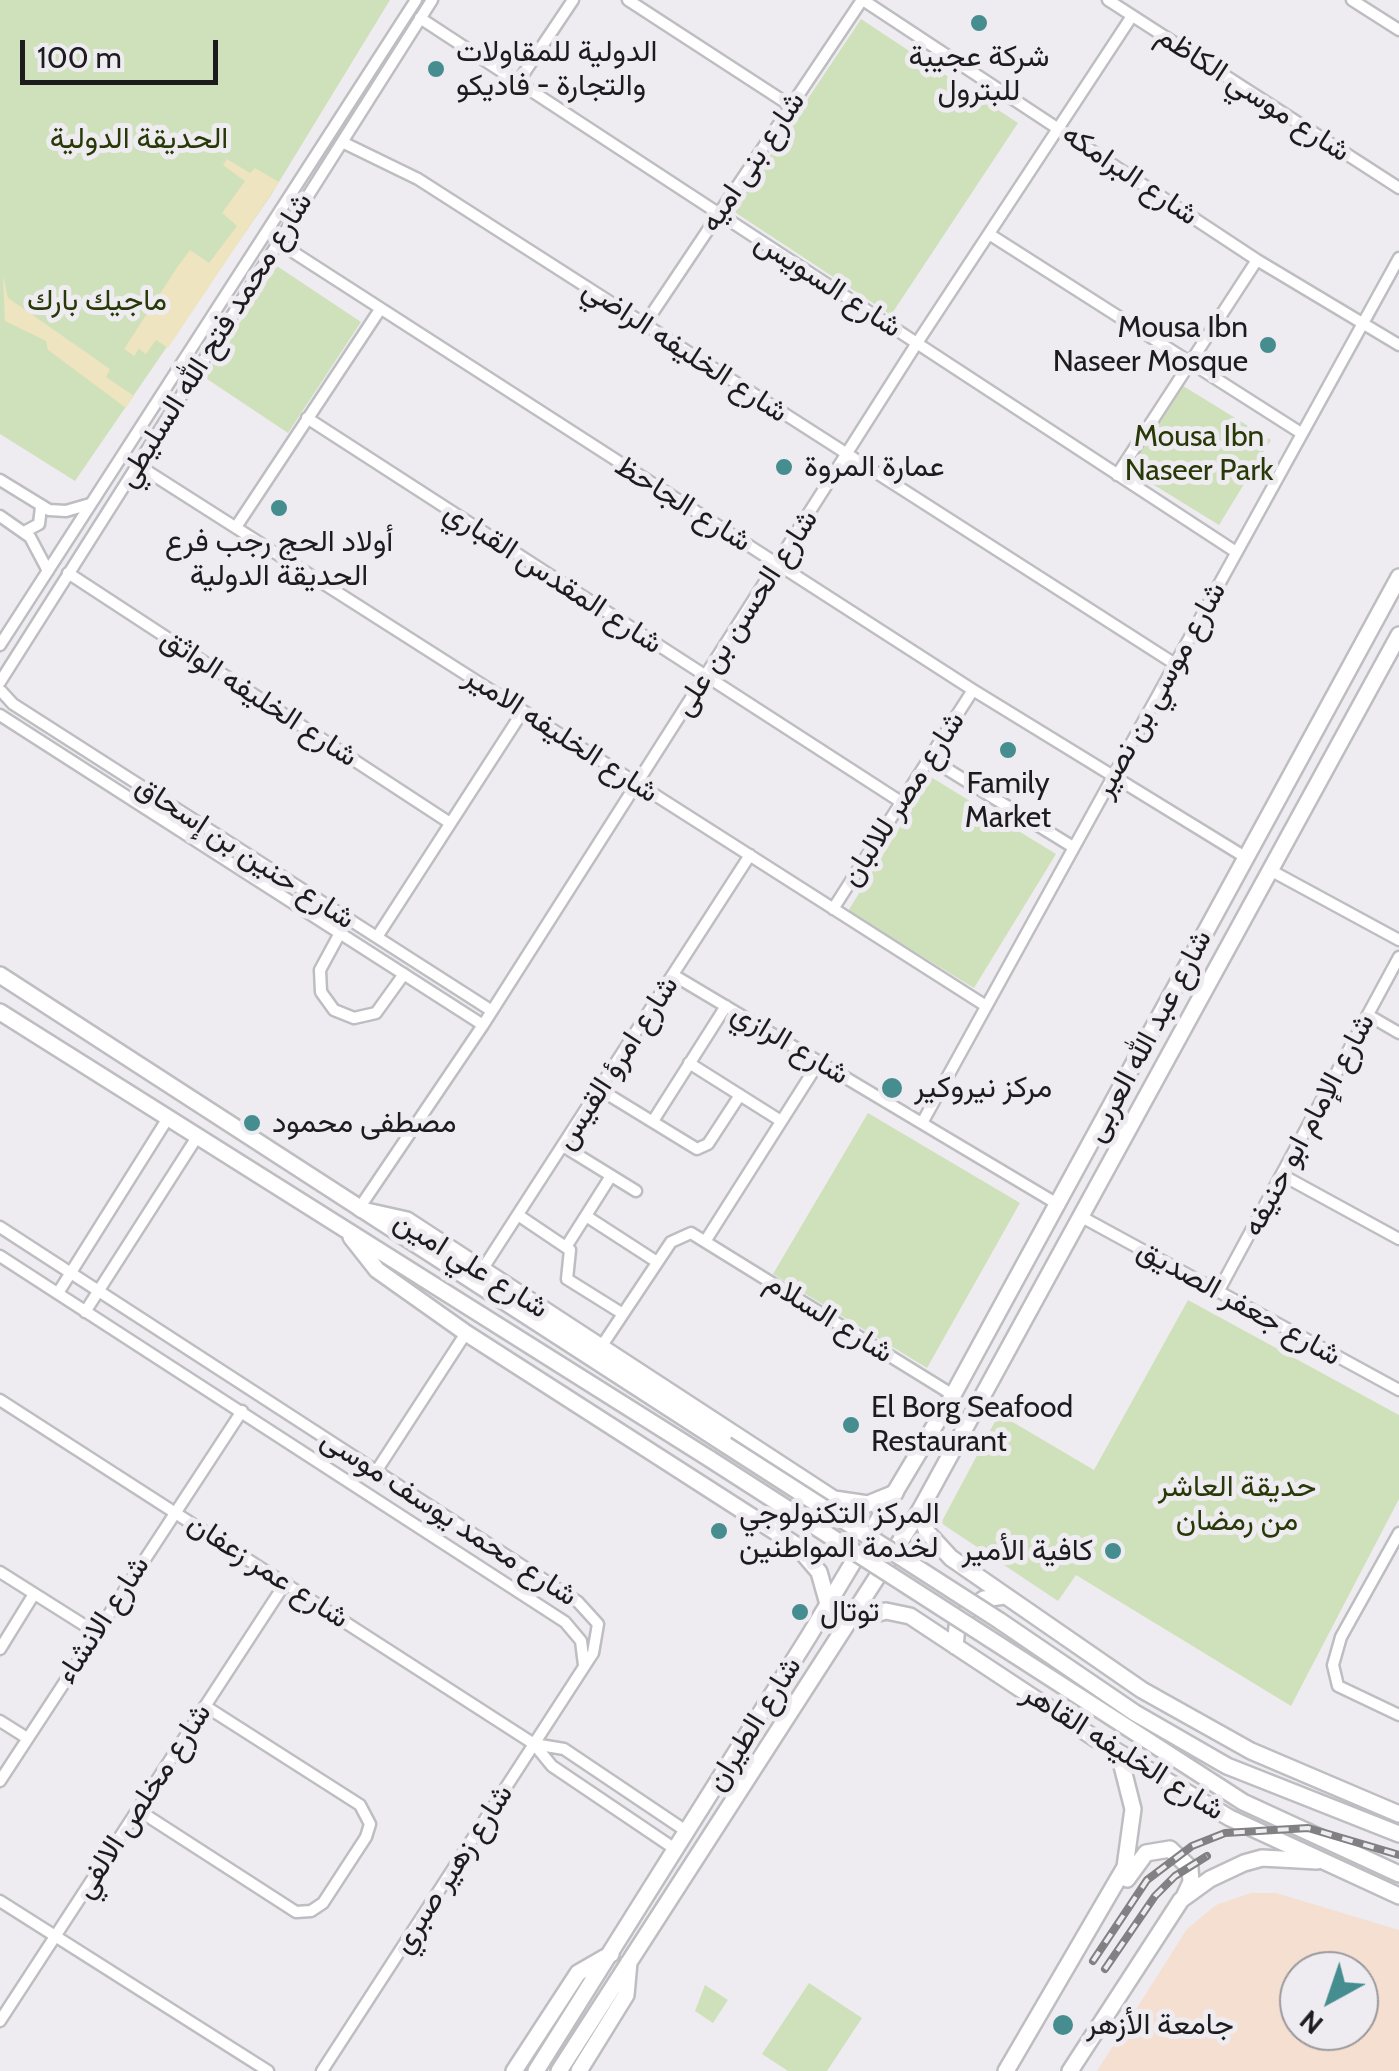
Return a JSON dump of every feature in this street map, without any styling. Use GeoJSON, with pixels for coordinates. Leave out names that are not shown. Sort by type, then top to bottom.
{"type":"FeatureCollection","features":[{"type":"Feature","properties":{"kind":"main road","name":"شارع عبد الله العربى"},"geometry":{"type":"LineString","coordinates":[[895,1492],[1059,1205],[1318,720],[1399,577]]}},
{"type":"Feature","properties":{"kind":"main road","name":"شارع عبد الله العربى"},"geometry":{"type":"LineString","coordinates":[[918,1512],[1399,635]]}},
{"type":"Feature","properties":{"kind":"main road"},"geometry":{"type":"LineString","coordinates":[[1347,672],[1356,684],[1372,686]]}},
{"type":"Feature","properties":{"kind":"main road"},"geometry":{"type":"LineString","coordinates":[[1318,720],[1334,725],[1344,736]]}},
{"type":"Feature","properties":{"kind":"main road","name":"شارع علي امين"},"geometry":{"type":"LineString","coordinates":[[0,975],[358,1210],[407,1220],[796,1474],[850,1504],[868,1504],[895,1492]]}},
{"type":"Feature","properties":{"kind":"main road","name":"شارع علي امين"},"geometry":{"type":"LineString","coordinates":[[0,1012],[349,1234],[378,1270],[466,1333],[760,1518],[808,1556],[832,1598]]}},
{"type":"Feature","properties":{"kind":"main road"},"geometry":{"type":"LineString","coordinates":[[358,1210],[1000,1621],[1135,1713],[1213,1758],[1399,1834]]}},
{"type":"Feature","properties":{"kind":"main road"},"geometry":{"type":"LineString","coordinates":[[349,1234],[710,1458],[1242,1802],[1399,1874]]}},
{"type":"Feature","properties":{"kind":"main road"},"geometry":{"type":"LineString","coordinates":[[760,1518],[790,1498],[796,1474]]}},
{"type":"Feature","properties":{"kind":"main road"},"geometry":{"type":"LineString","coordinates":[[895,1492],[900,1506],[918,1512],[942,1550],[1106,1666],[1205,1727],[1399,1814]]}},
{"type":"Feature","properties":{"kind":"main road","name":"شارع الطيران"},"geometry":{"type":"LineString","coordinates":[[536,2071],[895,1492]]}},
{"type":"Feature","properties":{"kind":"main road","name":"شارع الطيران"},"geometry":{"type":"LineString","coordinates":[[560,2071],[918,1512]]}},
{"type":"Feature","properties":{"kind":"main road"},"geometry":{"type":"LineString","coordinates":[[832,1598],[847,1586],[855,1588],[856,1612]]}},
{"type":"Feature","properties":{"kind":"main road"},"geometry":{"type":"LineString","coordinates":[[955,1646],[957,1627],[968,1610],[984,1600],[1004,1596]]}},
{"type":"Feature","properties":{"kind":"main road","name":"شارع الخليفه القاهر"},"geometry":{"type":"LineString","coordinates":[[856,1612],[902,1613],[1119,1754],[1230,1818],[1399,1896]]}},
{"type":"Feature","properties":{"kind":"main road"},"geometry":{"type":"LineString","coordinates":[[1006,2071],[1124,1867],[1132,1839],[1133,1810],[1119,1754]]}},
{"type":"Feature","properties":{"kind":"main road"},"geometry":{"type":"LineString","coordinates":[[1070,2071],[1181,1900],[1191,1882],[1190,1868],[1177,1852],[1158,1848],[1141,1856],[1117,1895],[1103,1908]]}},
{"type":"Feature","properties":{"kind":"main road"},"geometry":{"type":"LineString","coordinates":[[1181,1900],[1210,1878],[1244,1863],[1262,1858],[1317,1861]]}},
{"type":"Feature","properties":{"kind":"main road"},"geometry":{"type":"LineString","coordinates":[[514,2071],[578,1973],[611,1954]]}},
{"type":"Feature","properties":{"kind":"main road"},"geometry":{"type":"LineString","coordinates":[[580,2071],[626,1995],[629,1962]]}},
{"type":"Feature","properties":{"kind":"street","name":"شارع محمد فتح الله السليطي"},"geometry":{"type":"LineString","coordinates":[[0,645],[416,0]]}},
{"type":"Feature","properties":{"kind":"street","name":"شارع محمد فتح الله السليطي"},"geometry":{"type":"LineString","coordinates":[[0,689],[136,464],[432,0]]}},
{"type":"Feature","properties":{"kind":"street"},"geometry":{"type":"LineString","coordinates":[[518,82],[574,0]]}},
{"type":"Feature","properties":{"kind":"street"},"geometry":{"type":"LineString","coordinates":[[628,0],[791,106]]}},
{"type":"Feature","properties":{"kind":"street","name":"شارع بنى اميه"},"geometry":{"type":"LineString","coordinates":[[645,324],[863,0]]}},
{"type":"Feature","properties":{"kind":"street","name":"شارع البرامكه"},"geometry":{"type":"LineString","coordinates":[[863,0],[1257,260],[1399,345]]}},
{"type":"Feature","properties":{"kind":"street","name":"شارع موسي الكاظم"},"geometry":{"type":"LineString","coordinates":[[1108,0],[1399,188]]}},
{"type":"Feature","properties":{"kind":"street"},"geometry":{"type":"LineString","coordinates":[[1352,0],[1399,30]]}},
{"type":"Feature","properties":{"kind":"street","name":"شارع الحسن بن على"},"geometry":{"type":"LineString","coordinates":[[358,1210],[492,1012],[917,343],[1132,16]]}},
{"type":"Feature","properties":{"kind":"street","name":"شارع السويس"},"geometry":{"type":"LineString","coordinates":[[420,18],[1236,552]]}},
{"type":"Feature","properties":{"kind":"street","name":"شارع الخليفه الراضي"},"geometry":{"type":"LineString","coordinates":[[342,142],[418,180],[1175,664]]}},
{"type":"Feature","properties":{"kind":"street"},"geometry":{"type":"LineString","coordinates":[[989,234],[1302,434]]}},
{"type":"Feature","properties":{"kind":"street","name":"شارع الجاحظ"},"geometry":{"type":"LineString","coordinates":[[276,241],[379,311],[973,690],[1246,858]]}},
{"type":"Feature","properties":{"kind":"street","name":"شارع موسي بن نصير"},"geometry":{"type":"LineString","coordinates":[[922,1123],[1399,258]]}},
{"type":"Feature","properties":{"kind":"street"},"geometry":{"type":"LineString","coordinates":[[1118,475],[1257,260]]}},
{"type":"Feature","properties":{"kind":"street"},"geometry":{"type":"LineString","coordinates":[[236,528],[379,311]]}},
{"type":"Feature","properties":{"kind":"street","name":"شارع المقدس القباري"},"geometry":{"type":"LineString","coordinates":[[306,418],[901,802]]}},
{"type":"Feature","properties":{"kind":"street","name":"شارع الخليفه الامير"},"geometry":{"type":"LineString","coordinates":[[136,464],[986,1006]]}},
{"type":"Feature","properties":{"kind":"street"},"geometry":{"type":"LineString","coordinates":[[0,480],[41,507],[66,512],[91,504]]}},
{"type":"Feature","properties":{"kind":"street"},"geometry":{"type":"LineString","coordinates":[[24,532],[39,524],[41,507]]}},
{"type":"Feature","properties":{"kind":"street"},"geometry":{"type":"LineString","coordinates":[[0,516],[36,544],[48,571]]}},
{"type":"Feature","properties":{"kind":"street","name":"شارع الخليفه الواثق"},"geometry":{"type":"LineString","coordinates":[[68,573],[450,822]]}},
{"type":"Feature","properties":{"kind":"street","name":"شارع حنين بن إسحاق"},"geometry":{"type":"LineString","coordinates":[[0,689],[12,704],[492,1012]]}},
{"type":"Feature","properties":{"kind":"street","name":"شارع مصر للالبان"},"geometry":{"type":"LineString","coordinates":[[833,909],[973,690]]}},
{"type":"Feature","properties":{"kind":"street"},"geometry":{"type":"LineString","coordinates":[[377,937],[523,711]]}},
{"type":"Feature","properties":{"kind":"street","name":"شارع حنين بن إسحاق"},"geometry":{"type":"LineString","coordinates":[[0,715],[483,1025]]}},
{"type":"Feature","properties":{"kind":"street"},"geometry":{"type":"LineString","coordinates":[[930,758],[1074,848]]}},
{"type":"Feature","properties":{"kind":"street","name":"شارع امرؤ القيس"},"geometry":{"type":"LineString","coordinates":[[482,1270],[750,856]]}},
{"type":"Feature","properties":{"kind":"street"},"geometry":{"type":"LineString","coordinates":[[1270,870],[1399,940]]}},
{"type":"Feature","properties":{"kind":"street"},"geometry":{"type":"LineString","coordinates":[[340,933],[320,970],[321,992],[334,1010],[354,1018],[376,1013],[404,974]]}},
{"type":"Feature","properties":{"kind":"street","name":"شارع الإمام ابو حنيفه"},"geometry":{"type":"LineString","coordinates":[[1218,1292],[1399,957]]}},
{"type":"Feature","properties":{"kind":"street","name":"شارع الرازي"},"geometry":{"type":"LineString","coordinates":[[675,976],[1059,1205]]}},
{"type":"Feature","properties":{"kind":"street"},"geometry":{"type":"LineString","coordinates":[[448,1003],[458,1001],[457,989]]}},
{"type":"Feature","properties":{"kind":"street"},"geometry":{"type":"LineString","coordinates":[[653,1121],[726,1006]]}},
{"type":"Feature","properties":{"kind":"street"},"geometry":{"type":"LineString","coordinates":[[1368,1015],[1399,1032]]}},
{"type":"Feature","properties":{"kind":"street"},"geometry":{"type":"LineString","coordinates":[[601,1346],[657,1262],[683,1233],[706,1240],[819,1062]]}},
{"type":"Feature","properties":{"kind":"street"},"geometry":{"type":"LineString","coordinates":[[690,1063],[781,1120]]}},
{"type":"Feature","properties":{"kind":"street"},"geometry":{"type":"LineString","coordinates":[[599,1089],[702,1149],[740,1095]]}},
{"type":"Feature","properties":{"kind":"street"},"geometry":{"type":"LineString","coordinates":[[58,1293],[168,1118]]}},
{"type":"Feature","properties":{"kind":"street"},"geometry":{"type":"LineString","coordinates":[[86,1312],[197,1136]]}},
{"type":"Feature","properties":{"kind":"street"},"geometry":{"type":"LineString","coordinates":[[562,1146],[636,1192]]}},
{"type":"Feature","properties":{"kind":"street"},"geometry":{"type":"LineString","coordinates":[[1282,1175],[1398,1236]]}},
{"type":"Feature","properties":{"kind":"street"},"geometry":{"type":"LineString","coordinates":[[566,1247],[611,1176]]}},
{"type":"Feature","properties":{"kind":"street"},"geometry":{"type":"LineString","coordinates":[[518,1215],[572,1254],[565,1272],[568,1278],[623,1314]]}},
{"type":"Feature","properties":{"kind":"street"},"geometry":{"type":"LineString","coordinates":[[586,1216],[657,1262]]}},
{"type":"Feature","properties":{"kind":"street","name":"شارع جعفر الصديق"},"geometry":{"type":"LineString","coordinates":[[1080,1216],[1399,1390]]}},
{"type":"Feature","properties":{"kind":"street","name":"شارع محمد يوسف موسى"},"geometry":{"type":"LineString","coordinates":[[0,1226],[578,1602],[594,1615],[600,1634],[584,1666]]}},
{"type":"Feature","properties":{"kind":"street","name":"شارع السلام"},"geometry":{"type":"LineString","coordinates":[[706,1240],[953,1396]]}},
{"type":"Feature","properties":{"kind":"street","name":"شارع محمد يوسف موسى"},"geometry":{"type":"LineString","coordinates":[[0,1256],[564,1622],[581,1641],[584,1666]]}},
{"type":"Feature","properties":{"kind":"street"},"geometry":{"type":"LineString","coordinates":[[377,1470],[466,1333]]}},
{"type":"Feature","properties":{"kind":"street","name":"شارع عمر زعفان"},"geometry":{"type":"LineString","coordinates":[[0,1400],[534,1744],[552,1766],[675,1849]]}},
{"type":"Feature","properties":{"kind":"street","name":"شارع الانشاء"},"geometry":{"type":"LineString","coordinates":[[0,1781],[242,1411]]}},
{"type":"Feature","properties":{"kind":"street"},"geometry":{"type":"LineString","coordinates":[[1399,1533],[1334,1656],[1335,1681],[1344,1690],[1399,1715]]}},
{"type":"Feature","properties":{"kind":"street"},"geometry":{"type":"LineString","coordinates":[[0,1572],[95,1632]]}},
{"type":"Feature","properties":{"kind":"street","name":"شارع مخلص الالفي"},"geometry":{"type":"LineString","coordinates":[[0,2022],[286,1582]]}},
{"type":"Feature","properties":{"kind":"street"},"geometry":{"type":"LineString","coordinates":[[0,1649],[34,1594]]}},
{"type":"Feature","properties":{"kind":"street"},"geometry":{"type":"LineString","coordinates":[[564,1622],[578,1602]]}},
{"type":"Feature","properties":{"kind":"street","name":"شارع زهير صبري"},"geometry":{"type":"LineString","coordinates":[[322,2071],[584,1666]]}},
{"type":"Feature","properties":{"kind":"street"},"geometry":{"type":"LineString","coordinates":[[138,1810],[289,1909],[303,1913],[322,1902],[366,1837],[368,1816],[360,1805],[205,1706]]}},
{"type":"Feature","properties":{"kind":"street"},"geometry":{"type":"LineString","coordinates":[[0,1722],[27,1738]]}},
{"type":"Feature","properties":{"kind":"street","name":"شارع عمر زعفان"},"geometry":{"type":"LineString","coordinates":[[534,1744],[564,1749],[686,1831]]}},
{"type":"Feature","properties":{"kind":"street"},"geometry":{"type":"LineString","coordinates":[[0,1901],[268,2071]]}},
{"type":"Feature","properties":{"kind":"shaded area"},"geometry":{"type":"Polygon","coordinates":[[[1251,1893],[1276,1893],[1399,1930],[1399,2071],[1097,2071],[1187,1929],[1216,1905],[1251,1893]]]}},
{"type":"Feature","properties":{"kind":"green space","name":"الحديقة الدولية"},"geometry":{"type":"Polygon","coordinates":[[[0,0],[390,0],[271,195],[75,481],[0,434],[0,0]]]}},
{"type":"Feature","properties":{"kind":"green space"},"geometry":{"type":"Polygon","coordinates":[[[861,19],[1018,123],[891,315],[733,211],[861,19]]]}},
{"type":"Feature","properties":{"kind":"green space"},"geometry":{"type":"Polygon","coordinates":[[[277,266],[361,322],[288,433],[204,377],[277,266]]]}},
{"type":"Feature","properties":{"kind":"green space","name":"Mousa Ibn Naseer Park"},"geometry":{"type":"Polygon","coordinates":[[[1180,384],[1271,440],[1219,525],[1128,469],[1180,384]]]}},
{"type":"Feature","properties":{"kind":"green space"},"geometry":{"type":"Polygon","coordinates":[[[931,777],[1056,854],[974,988],[848,911],[931,777]]]}},
{"type":"Feature","properties":{"kind":"green space"},"geometry":{"type":"Polygon","coordinates":[[[868,1113],[1020,1203],[927,1368],[773,1274],[868,1113]]]}},
{"type":"Feature","properties":{"kind":"green space","name":"حديقة العاشر من رمضان"},"geometry":{"type":"Polygon","coordinates":[[[1188,1300],[1399,1415],[1399,1499],[1291,1706],[1076,1575],[1058,1601],[941,1523],[999,1414],[1094,1470],[1188,1300]]]}},
{"type":"Feature","properties":{"kind":"green space"},"geometry":{"type":"Polygon","coordinates":[[[809,1983],[862,2018],[827,2071],[788,2071],[762,2054],[809,1983]]]}},
{"type":"Feature","properties":{"kind":"green space"},"geometry":{"type":"Polygon","coordinates":[[[705,1985],[728,2000],[713,2023],[695,2011],[705,1985]]]}},
{"type":"Feature","properties":{"kind":"sand"},"geometry":{"type":"Polygon","coordinates":[[[227,159],[250,173],[255,168],[279,182],[168,348],[156,340],[146,354],[139,349],[134,356],[124,349],[190,250],[209,263],[237,226],[222,213],[245,181],[223,165],[227,159]]]}},
{"type":"Feature","properties":{"kind":"sand"},"geometry":{"type":"Polygon","coordinates":[[[3,275],[8,298],[110,369],[106,377],[134,396],[126,408],[48,350],[46,341],[5,321],[3,275]]]}},
{"type":"Feature","properties":{"kind":"railway"},"geometry":{"type":"LineString","coordinates":[[1093,1961],[1147,1880],[1192,1846],[1225,1833],[1308,1828],[1399,1855]]}},
{"type":"Feature","properties":{"kind":"railway"},"geometry":{"type":"LineString","coordinates":[[1105,1969],[1155,1896],[1175,1876],[1207,1856]]}},
{"type":"Feature","properties":{"kind":"place","name":"شركة عجيبة للبترول"},"geometry":{"type":"Point","coordinates":[979,23]}},
{"type":"Feature","properties":{"kind":"place","name":"الدولية للمقاولات والتجارة - فاديكو"},"geometry":{"type":"Point","coordinates":[436,69]}},
{"type":"Feature","properties":{"kind":"place","name":"Mousa Ibn Naseer Mosque"},"geometry":{"type":"Point","coordinates":[1268,345]}},
{"type":"Feature","properties":{"kind":"place","name":"عمارة المروة"},"geometry":{"type":"Point","coordinates":[784,467]}},
{"type":"Feature","properties":{"kind":"place","name":"أولاد الحج رجب فرع الحديقة الدولية"},"geometry":{"type":"Point","coordinates":[279,508]}},
{"type":"Feature","properties":{"kind":"place","name":"Family Market"},"geometry":{"type":"Point","coordinates":[1008,750]}},
{"type":"Feature","properties":{"kind":"place","name":"مركز نيروكير"},"geometry":{"type":"Point","coordinates":[892,1088]}},
{"type":"Feature","properties":{"kind":"place","name":"مصطفى محمود"},"geometry":{"type":"Point","coordinates":[252,1123]}},
{"type":"Feature","properties":{"kind":"place","name":"El Borg Seafood Restaurant"},"geometry":{"type":"Point","coordinates":[851,1425]}},
{"type":"Feature","properties":{"kind":"place","name":"المركز التكنولوجي لخدمة المواطنين"},"geometry":{"type":"Point","coordinates":[719,1531]}},
{"type":"Feature","properties":{"kind":"place","name":"كافية الأمير"},"geometry":{"type":"Point","coordinates":[1113,1551]}},
{"type":"Feature","properties":{"kind":"place","name":"توتال"},"geometry":{"type":"Point","coordinates":[800,1612]}},
{"type":"Feature","properties":{"kind":"place","name":"جامعة الأزهر"},"geometry":{"type":"Point","coordinates":[1063,2025]}},
{"type":"Feature","properties":{"kind":"park label","name":"ماجيك بارك"},"geometry":{"type":"Point","coordinates":[97,301]}}]}
